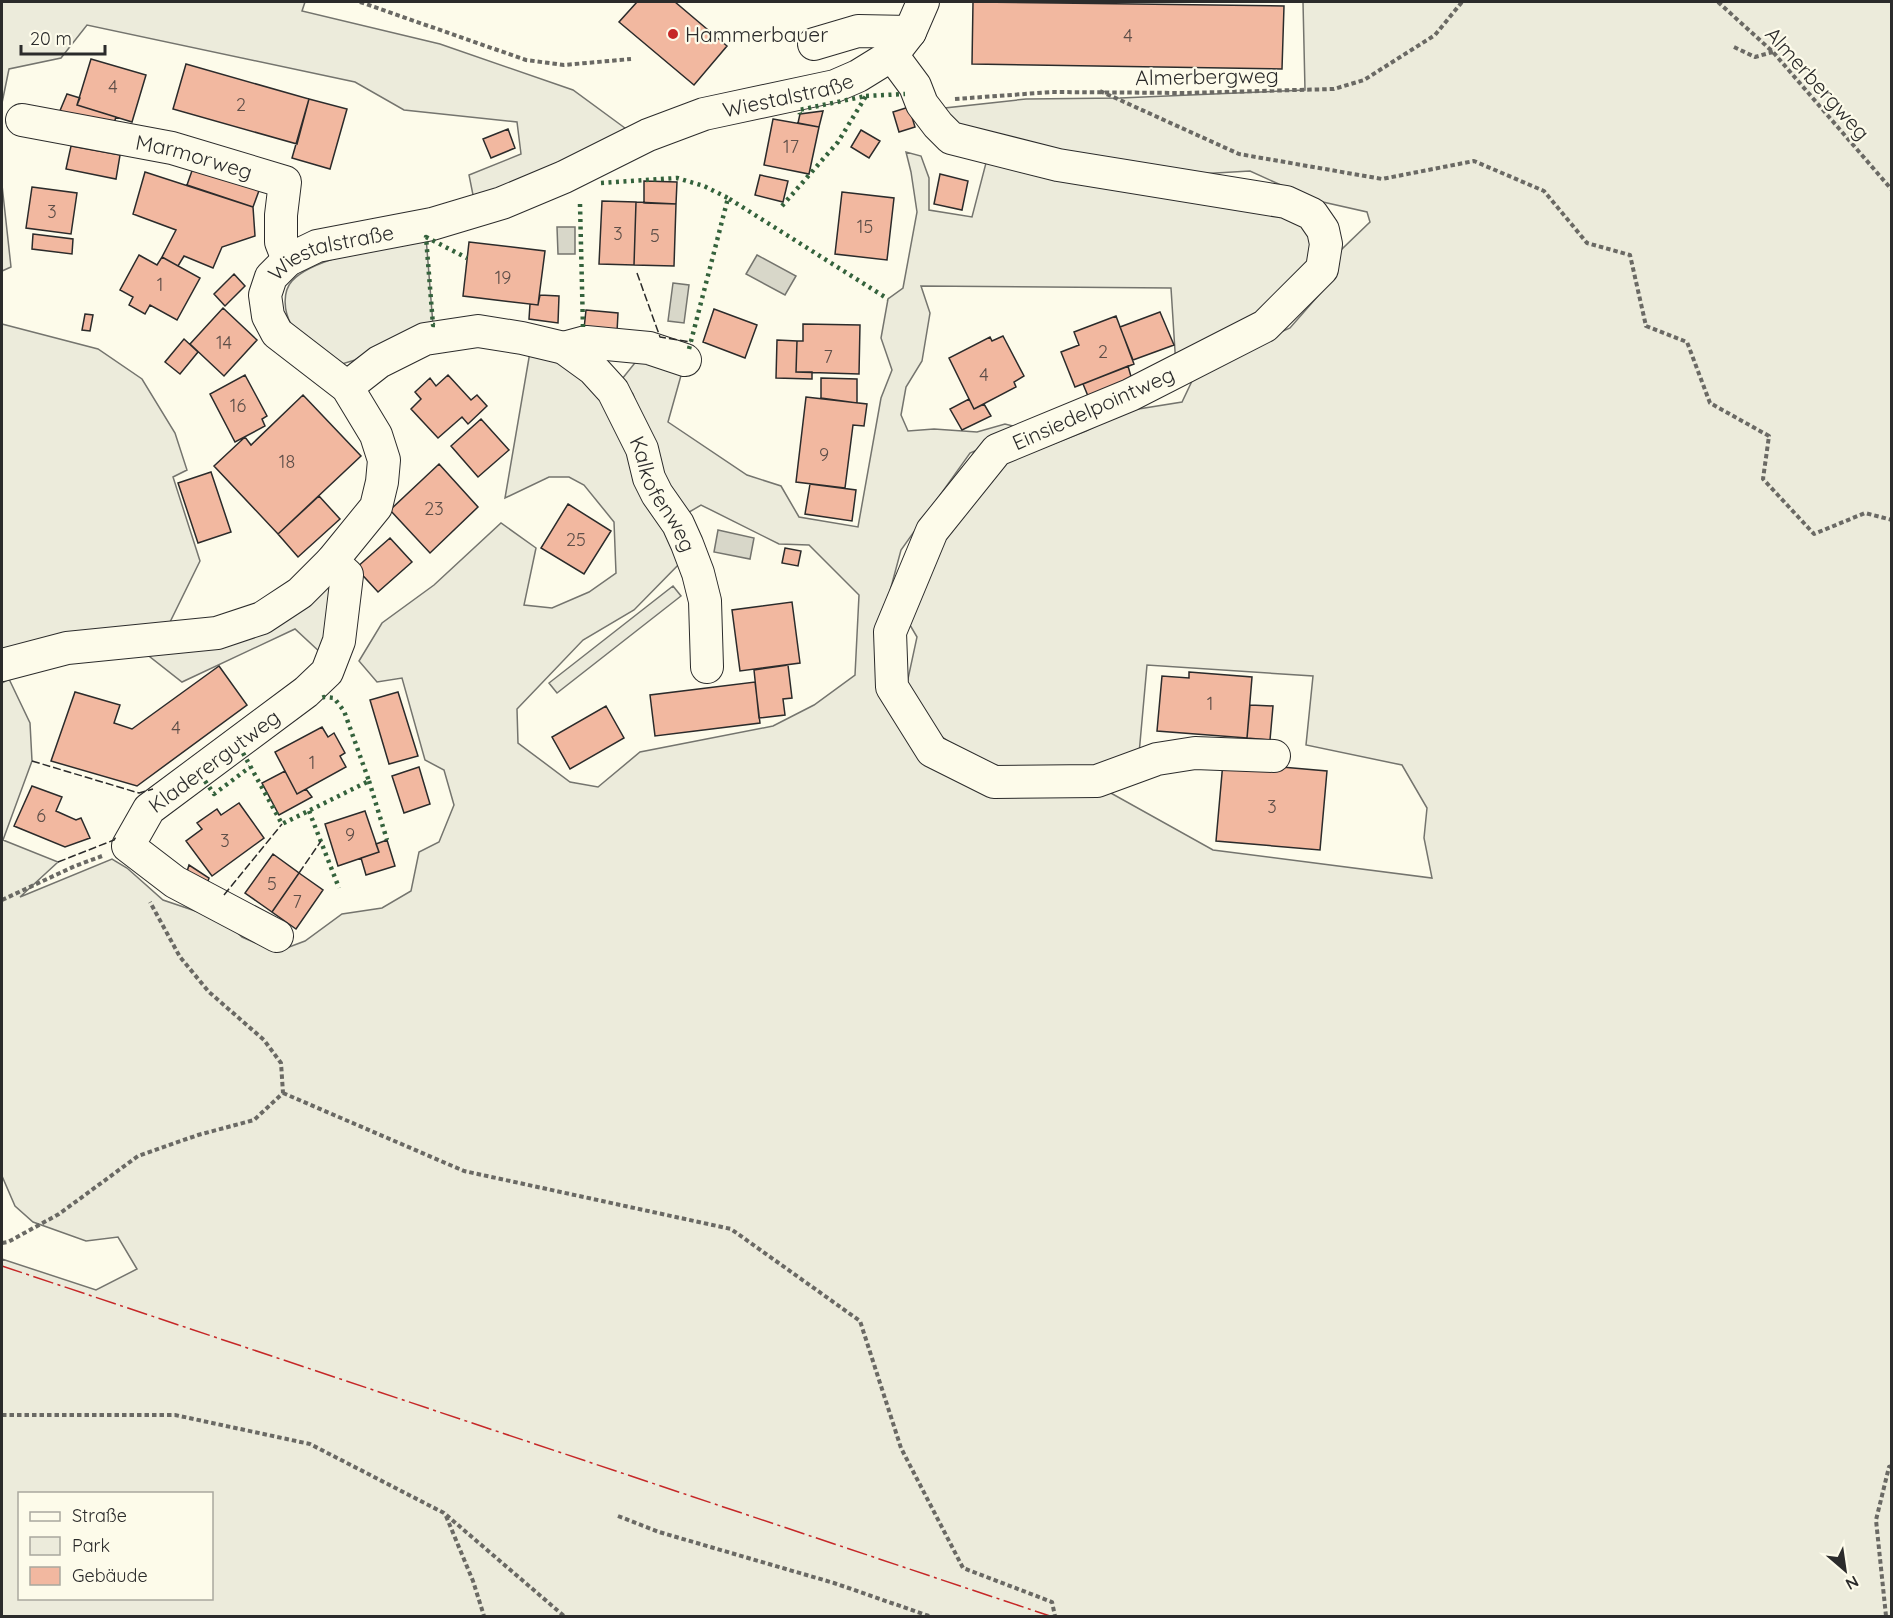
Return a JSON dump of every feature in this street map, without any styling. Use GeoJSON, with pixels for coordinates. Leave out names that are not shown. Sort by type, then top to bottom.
{"type":"FeatureCollection","features":[{"type":"Feature","properties":{"kind":"street"},"geometry":{"type":"LineString","coordinates":[[923,2],[901,43],[915,86],[937,122]]}},
{"type":"Feature","properties":{"kind":"street"},"geometry":{"type":"LineString","coordinates":[[835,86],[822,41],[858,31],[901,43]]}},
{"type":"Feature","properties":{"kind":"street","name":"Wiestalstraße"},"geometry":{"type":"LineString","coordinates":[[2,665],[67,648],[217,633],[261,618],[300,593],[332,561],[376,507],[384,460],[376,435],[347,387],[277,333],[268,316],[265,295],[271,277],[288,260],[317,246],[432,224],[502,203],[564,177],[648,135],[704,114],[835,86],[858,76],[901,43]]}},
{"type":"Feature","properties":{"kind":"street","name":"Marmorweg"},"geometry":{"type":"LineString","coordinates":[[22,120],[172,148],[285,182],[281,242],[288,260]]}},
{"type":"Feature","properties":{"kind":"street","name":"Einsiedelpointweg"},"geometry":{"type":"LineString","coordinates":[[937,122],[1058,165],[1286,201],[1312,214],[1323,230],[1326,244],[1322,269],[1265,326],[1130,395],[997,450],[932,531],[891,632],[892,687],[932,751],[994,782],[1098,781],[1157,759],[1195,753],[1274,756]]}},
{"type":"Feature","properties":{"kind":"street","name":"Kalkofenweg"},"geometry":{"type":"LineString","coordinates":[[347,387],[379,362],[425,339],[478,331],[564,348],[593,369],[613,391],[642,449],[649,478],[678,524],[687,544],[705,601],[707,667]]}},
{"type":"Feature","properties":{"kind":"street","name":"Kalkofenweg"},"geometry":{"type":"LineString","coordinates":[[564,348],[586,342],[649,348],[685,360]]}},
{"type":"Feature","properties":{"kind":"street","name":"Kladerergutweg"},"geometry":{"type":"LineString","coordinates":[[128,846],[149,809],[306,692],[327,672],[339,641],[346,575],[332,561]]}},
{"type":"Feature","properties":{"kind":"street"},"geometry":{"type":"LineString","coordinates":[[128,846],[175,882],[277,936]]}},
{"type":"Feature","properties":{"kind":"path"},"geometry":{"type":"LineString","coordinates":[[360,2],[526,60],[564,65],[631,59]]}},
{"type":"Feature","properties":{"kind":"path","name":"Almerbergweg"},"geometry":{"type":"LineString","coordinates":[[937,122],[945,99],[1052,92],[1185,93],[1334,89],[1364,80],[1435,35],[1462,2]]}},
{"type":"Feature","properties":{"kind":"path","name":"Almerbergweg"},"geometry":{"type":"LineString","coordinates":[[1718,2],[1773,52],[1892,190]]}},
{"type":"Feature","properties":{"kind":"path"},"geometry":{"type":"LineString","coordinates":[[1734,47],[1755,57],[1773,52]]}},
{"type":"Feature","properties":{"kind":"path"},"geometry":{"type":"LineString","coordinates":[[1100,92],[1239,154],[1382,179],[1474,161],[1544,191],[1587,243],[1630,255],[1646,326],[1688,342],[1710,403],[1769,436],[1763,478],[1814,534],[1865,513],[1892,520]]}},
{"type":"Feature","properties":{"kind":"path"},"geometry":{"type":"LineString","coordinates":[[2,900],[75,866],[128,846]]}},
{"type":"Feature","properties":{"kind":"path"},"geometry":{"type":"LineString","coordinates":[[145,893],[180,957],[209,992],[264,1040],[280,1064],[283,1093]]}},
{"type":"Feature","properties":{"kind":"path"},"geometry":{"type":"LineString","coordinates":[[2,1243],[8,1242],[59,1214],[138,1156],[254,1120],[283,1093]]}},
{"type":"Feature","properties":{"kind":"path"},"geometry":{"type":"LineString","coordinates":[[283,1093],[464,1172],[731,1230],[860,1321],[901,1448],[963,1568],[1052,1602],[1055,1617]]}},
{"type":"Feature","properties":{"kind":"path"},"geometry":{"type":"LineString","coordinates":[[2,1415],[175,1415],[310,1444],[444,1513],[564,1617]]}},
{"type":"Feature","properties":{"kind":"path"},"geometry":{"type":"LineString","coordinates":[[1886,1617],[1876,1520],[1889,1467],[1892,1466]]}},
{"type":"Feature","properties":{"kind":"path"},"geometry":{"type":"LineString","coordinates":[[444,1513],[473,1581],[484,1617]]}},
{"type":"Feature","properties":{"kind":"path"},"geometry":{"type":"LineString","coordinates":[[618,1516],[659,1532],[834,1583],[929,1617]]}},
{"type":"Feature","properties":{"kind":"green space"},"geometry":{"type":"Polygon","coordinates":[[[2,2],[305,2],[302,11],[440,44],[573,90],[629,131],[474,200],[469,175],[521,154],[517,122],[404,110],[355,82],[87,25],[61,58],[9,69],[2,103],[2,2]]]}},
{"type":"Feature","properties":{"kind":"green space"},"geometry":{"type":"Polygon","coordinates":[[[1303,2],[1891,2],[1891,1616],[2,1616],[2,1259],[96,1290],[137,1269],[118,1237],[86,1241],[33,1222],[15,1206],[2,1176],[2,683],[9,679],[30,723],[32,761],[3,840],[58,862],[20,897],[112,859],[127,868],[163,900],[225,921],[242,937],[276,952],[305,941],[342,914],[382,908],[411,891],[419,852],[439,842],[454,805],[444,770],[425,760],[402,678],[377,682],[359,661],[382,623],[434,585],[501,523],[536,548],[524,605],[552,608],[589,592],[616,573],[614,522],[584,485],[569,477],[549,477],[505,498],[531,346],[595,383],[683,560],[634,610],[583,640],[517,709],[518,743],[570,782],[598,787],[640,752],[773,726],[814,705],[855,675],[859,595],[809,545],[779,544],[701,505],[686,514],[665,487],[633,394],[622,379],[638,359],[682,372],[668,422],[747,475],[781,486],[799,517],[858,527],[881,398],[892,370],[881,338],[888,299],[903,288],[917,212],[906,152],[921,156],[929,178],[929,210],[972,217],[987,159],[1299,218],[1311,239],[1308,265],[1255,320],[1176,367],[1171,288],[921,286],[930,313],[922,361],[906,387],[901,415],[908,431],[934,429],[977,432],[1005,424],[1025,429],[970,453],[901,550],[880,628],[923,758],[1109,792],[1213,850],[1432,878],[1424,838],[1427,808],[1402,765],[1306,745],[1313,676],[1147,665],[1139,754],[1108,767],[1041,773],[976,762],[937,733],[906,688],[917,637],[907,620],[945,530],[999,465],[1086,431],[1126,411],[1182,402],[1193,379],[1231,354],[1290,328],[1331,281],[1341,250],[1370,222],[1367,212],[1314,200],[1250,171],[1181,175],[957,131],[947,118],[945,108],[1026,99],[1120,98],[1305,90],[1303,2]]]}},
{"type":"Feature","properties":{"kind":"green space"},"geometry":{"type":"Polygon","coordinates":[[[2,185],[11,267],[2,271],[2,185]]]}},
{"type":"Feature","properties":{"kind":"green space"},"geometry":{"type":"Polygon","coordinates":[[[426,237],[433,325],[386,341],[355,360],[342,364],[307,339],[291,324],[287,314],[285,296],[292,281],[303,272],[335,258],[426,237]]]}},
{"type":"Feature","properties":{"kind":"green space"},"geometry":{"type":"Polygon","coordinates":[[[2,324],[98,349],[142,379],[175,433],[187,470],[173,477],[200,561],[170,622],[2,653],[2,324]]]}},
{"type":"Feature","properties":{"kind":"green space"},"geometry":{"type":"Polygon","coordinates":[[[331,584],[322,654],[295,629],[182,682],[140,649],[331,584]]]}},
{"type":"Feature","properties":{"kind":"green space"},"geometry":{"type":"Polygon","coordinates":[[[673,586],[681,596],[557,693],[549,683],[673,586]]]}},
{"type":"Feature","properties":{"kind":"shaded area"},"geometry":{"type":"Polygon","coordinates":[[[557,227],[575,227],[575,254],[558,254],[557,227]]]}},
{"type":"Feature","properties":{"kind":"shaded area"},"geometry":{"type":"Polygon","coordinates":[[[757,255],[796,276],[785,295],[746,274],[757,255]]]}},
{"type":"Feature","properties":{"kind":"shaded area"},"geometry":{"type":"Polygon","coordinates":[[[673,283],[689,285],[684,323],[668,321],[673,283]]]}},
{"type":"Feature","properties":{"kind":"shaded area"},"geometry":{"type":"Polygon","coordinates":[[[718,530],[754,538],[750,559],[714,552],[718,530]]]}},
{"type":"Feature","properties":{"kind":"building","name":"Hammerbauer"},"geometry":{"type":"Polygon","coordinates":[[[637,2],[675,2],[727,46],[694,85],[619,22],[637,2]]]}},
{"type":"Feature","properties":{"kind":"building"},"geometry":{"type":"Polygon","coordinates":[[[973,2],[1284,6],[1282,69],[972,64],[973,2]]]}},
{"type":"Feature","properties":{"kind":"building"},"geometry":{"type":"Polygon","coordinates":[[[91,59],[146,75],[132,122],[77,105],[91,59]]]}},
{"type":"Feature","properties":{"kind":"building"},"geometry":{"type":"Polygon","coordinates":[[[186,64],[309,99],[297,144],[173,109],[186,64]]]}},
{"type":"Feature","properties":{"kind":"building"},"geometry":{"type":"Polygon","coordinates":[[[67,94],[80,98],[77,105],[116,117],[112,129],[59,113],[67,94]]]}},
{"type":"Feature","properties":{"kind":"building"},"geometry":{"type":"Polygon","coordinates":[[[309,99],[347,109],[330,169],[292,158],[309,99]]]}},
{"type":"Feature","properties":{"kind":"building"},"geometry":{"type":"Polygon","coordinates":[[[909,107],[915,127],[899,132],[893,112],[909,107]]]}},
{"type":"Feature","properties":{"kind":"building"},"geometry":{"type":"Polygon","coordinates":[[[823,111],[819,127],[798,123],[800,114],[823,111]]]}},
{"type":"Feature","properties":{"kind":"building"},"geometry":{"type":"Polygon","coordinates":[[[773,119],[819,127],[809,174],[764,165],[773,119]]]}},
{"type":"Feature","properties":{"kind":"building"},"geometry":{"type":"Polygon","coordinates":[[[508,129],[515,148],[491,158],[483,139],[508,129]]]}},
{"type":"Feature","properties":{"kind":"building"},"geometry":{"type":"Polygon","coordinates":[[[861,130],[880,141],[869,158],[851,147],[861,130]]]}},
{"type":"Feature","properties":{"kind":"building"},"geometry":{"type":"Polygon","coordinates":[[[71,146],[120,155],[116,179],[66,169],[71,146]]]}},
{"type":"Feature","properties":{"kind":"building"},"geometry":{"type":"Polygon","coordinates":[[[194,165],[260,188],[253,207],[187,185],[194,165]]]}},
{"type":"Feature","properties":{"kind":"building"},"geometry":{"type":"Polygon","coordinates":[[[145,172],[253,207],[255,236],[222,247],[213,268],[184,256],[178,266],[162,257],[176,230],[133,214],[145,172]]]}},
{"type":"Feature","properties":{"kind":"building"},"geometry":{"type":"Polygon","coordinates":[[[940,174],[968,181],[962,210],[934,204],[940,174]]]}},
{"type":"Feature","properties":{"kind":"building"},"geometry":{"type":"Polygon","coordinates":[[[760,175],[788,181],[783,202],[755,195],[760,175]]]}},
{"type":"Feature","properties":{"kind":"building"},"geometry":{"type":"Polygon","coordinates":[[[644,181],[677,182],[676,204],[644,203],[644,181]]]}},
{"type":"Feature","properties":{"kind":"building"},"geometry":{"type":"Polygon","coordinates":[[[32,187],[77,193],[71,234],[26,228],[32,187]]]}},
{"type":"Feature","properties":{"kind":"building"},"geometry":{"type":"Polygon","coordinates":[[[842,192],[894,198],[887,260],[835,254],[842,192]]]}},
{"type":"Feature","properties":{"kind":"building"},"geometry":{"type":"Polygon","coordinates":[[[602,201],[636,202],[634,265],[599,264],[602,201]]]}},
{"type":"Feature","properties":{"kind":"building"},"geometry":{"type":"Polygon","coordinates":[[[636,202],[676,204],[674,266],[634,265],[636,202]]]}},
{"type":"Feature","properties":{"kind":"building"},"geometry":{"type":"Polygon","coordinates":[[[33,234],[73,239],[72,254],[32,249],[33,234]]]}},
{"type":"Feature","properties":{"kind":"building"},"geometry":{"type":"Polygon","coordinates":[[[469,242],[545,251],[538,305],[463,296],[469,242]]]}},
{"type":"Feature","properties":{"kind":"building"},"geometry":{"type":"Polygon","coordinates":[[[139,255],[157,265],[162,257],[200,278],[177,320],[150,305],[145,314],[129,305],[133,297],[120,290],[139,255]]]}},
{"type":"Feature","properties":{"kind":"building"},"geometry":{"type":"Polygon","coordinates":[[[234,274],[245,286],[225,306],[214,294],[234,274]]]}},
{"type":"Feature","properties":{"kind":"building"},"geometry":{"type":"Polygon","coordinates":[[[540,295],[559,296],[558,323],[529,319],[530,304],[538,305],[540,295]]]}},
{"type":"Feature","properties":{"kind":"building"},"geometry":{"type":"Polygon","coordinates":[[[223,308],[257,340],[224,376],[190,344],[223,308]]]}},
{"type":"Feature","properties":{"kind":"building"},"geometry":{"type":"Polygon","coordinates":[[[714,309],[757,325],[745,358],[703,342],[714,309]]]}},
{"type":"Feature","properties":{"kind":"building"},"geometry":{"type":"Polygon","coordinates":[[[586,310],[618,313],[617,332],[584,329],[586,310]]]}},
{"type":"Feature","properties":{"kind":"building"},"geometry":{"type":"Polygon","coordinates":[[[1160,312],[1174,345],[1133,360],[1120,327],[1160,312]]]}},
{"type":"Feature","properties":{"kind":"building"},"geometry":{"type":"Polygon","coordinates":[[[85,314],[93,315],[90,331],[82,330],[85,314]]]}},
{"type":"Feature","properties":{"kind":"building"},"geometry":{"type":"Polygon","coordinates":[[[1116,316],[1134,364],[1075,387],[1061,352],[1079,345],[1074,332],[1116,316]]]}},
{"type":"Feature","properties":{"kind":"building"},"geometry":{"type":"Polygon","coordinates":[[[803,324],[860,325],[859,374],[796,372],[797,341],[803,341],[803,324]]]}},
{"type":"Feature","properties":{"kind":"building"},"geometry":{"type":"Polygon","coordinates":[[[1003,336],[1024,376],[1014,382],[1016,387],[974,409],[949,358],[990,337],[992,341],[1003,336]]]}},
{"type":"Feature","properties":{"kind":"building"},"geometry":{"type":"Polygon","coordinates":[[[184,339],[198,352],[180,374],[165,362],[184,339]]]}},
{"type":"Feature","properties":{"kind":"building"},"geometry":{"type":"Polygon","coordinates":[[[777,340],[797,341],[796,372],[812,372],[812,379],[776,378],[777,340]]]}},
{"type":"Feature","properties":{"kind":"building"},"geometry":{"type":"Polygon","coordinates":[[[1128,366],[1132,380],[1088,396],[1083,384],[1128,366]]]}},
{"type":"Feature","properties":{"kind":"building"},"geometry":{"type":"Polygon","coordinates":[[[245,375],[267,416],[262,419],[265,426],[235,442],[210,394],[245,375]]]}},
{"type":"Feature","properties":{"kind":"building"},"geometry":{"type":"Polygon","coordinates":[[[448,375],[471,400],[477,395],[487,406],[468,424],[462,417],[438,438],[411,409],[421,399],[415,392],[430,378],[436,386],[448,375]]]}},
{"type":"Feature","properties":{"kind":"building"},"geometry":{"type":"Polygon","coordinates":[[[821,378],[857,379],[857,403],[821,398],[821,378]]]}},
{"type":"Feature","properties":{"kind":"building"},"geometry":{"type":"Polygon","coordinates":[[[303,395],[361,456],[278,534],[214,466],[245,437],[251,445],[303,395]]]}},
{"type":"Feature","properties":{"kind":"building"},"geometry":{"type":"Polygon","coordinates":[[[806,397],[867,404],[864,426],[853,425],[845,488],[796,482],[806,397]]]}},
{"type":"Feature","properties":{"kind":"building"},"geometry":{"type":"Polygon","coordinates":[[[969,399],[974,409],[984,404],[991,416],[962,430],[950,409],[969,399]]]}},
{"type":"Feature","properties":{"kind":"building"},"geometry":{"type":"Polygon","coordinates":[[[481,419],[509,450],[478,477],[451,446],[481,419]]]}},
{"type":"Feature","properties":{"kind":"building"},"geometry":{"type":"Polygon","coordinates":[[[439,464],[478,507],[430,553],[390,510],[439,464]]]}},
{"type":"Feature","properties":{"kind":"building"},"geometry":{"type":"Polygon","coordinates":[[[211,472],[231,532],[198,543],[178,483],[211,472]]]}},
{"type":"Feature","properties":{"kind":"building"},"geometry":{"type":"Polygon","coordinates":[[[810,484],[856,490],[852,521],[805,514],[810,484]]]}},
{"type":"Feature","properties":{"kind":"building"},"geometry":{"type":"Polygon","coordinates":[[[319,496],[340,519],[298,557],[278,534],[319,496]]]}},
{"type":"Feature","properties":{"kind":"building"},"geometry":{"type":"Polygon","coordinates":[[[568,504],[611,531],[584,574],[541,548],[568,504]]]}},
{"type":"Feature","properties":{"kind":"building"},"geometry":{"type":"Polygon","coordinates":[[[390,538],[412,562],[378,592],[356,568],[390,538]]]}},
{"type":"Feature","properties":{"kind":"building"},"geometry":{"type":"Polygon","coordinates":[[[785,548],[801,551],[798,566],[782,563],[785,548]]]}},
{"type":"Feature","properties":{"kind":"building"},"geometry":{"type":"Polygon","coordinates":[[[792,602],[800,663],[740,671],[732,610],[792,602]]]}},
{"type":"Feature","properties":{"kind":"building"},"geometry":{"type":"Polygon","coordinates":[[[788,665],[792,698],[783,699],[785,715],[759,718],[754,670],[788,665]]]}},
{"type":"Feature","properties":{"kind":"building"},"geometry":{"type":"Polygon","coordinates":[[[219,666],[247,705],[137,786],[51,761],[75,692],[120,705],[114,723],[132,729],[219,666]]]}},
{"type":"Feature","properties":{"kind":"building"},"geometry":{"type":"Polygon","coordinates":[[[1189,672],[1252,677],[1247,738],[1157,731],[1162,676],[1189,678],[1189,672]]]}},
{"type":"Feature","properties":{"kind":"building"},"geometry":{"type":"Polygon","coordinates":[[[755,682],[760,723],[655,736],[650,695],[755,682]]]}},
{"type":"Feature","properties":{"kind":"building"},"geometry":{"type":"Polygon","coordinates":[[[398,692],[418,756],[389,764],[370,700],[398,692]]]}},
{"type":"Feature","properties":{"kind":"building"},"geometry":{"type":"Polygon","coordinates":[[[1250,705],[1273,706],[1270,740],[1247,738],[1250,705]]]}},
{"type":"Feature","properties":{"kind":"building"},"geometry":{"type":"Polygon","coordinates":[[[606,706],[624,738],[570,769],[552,737],[606,706]]]}},
{"type":"Feature","properties":{"kind":"building"},"geometry":{"type":"Polygon","coordinates":[[[322,727],[328,737],[334,733],[345,753],[340,756],[346,767],[297,794],[275,752],[322,727]]]}},
{"type":"Feature","properties":{"kind":"building"},"geometry":{"type":"Polygon","coordinates":[[[1223,762],[1327,771],[1320,850],[1216,841],[1223,762]]]}},
{"type":"Feature","properties":{"kind":"building"},"geometry":{"type":"Polygon","coordinates":[[[419,767],[430,804],[404,813],[392,776],[419,767]]]}},
{"type":"Feature","properties":{"kind":"building"},"geometry":{"type":"Polygon","coordinates":[[[285,771],[297,794],[306,789],[312,797],[279,815],[262,783],[285,771]]]}},
{"type":"Feature","properties":{"kind":"building"},"geometry":{"type":"Polygon","coordinates":[[[32,786],[62,797],[56,811],[76,820],[81,818],[90,838],[65,847],[14,826],[32,786]]]}},
{"type":"Feature","properties":{"kind":"building"},"geometry":{"type":"Polygon","coordinates":[[[239,803],[264,838],[212,876],[186,841],[202,829],[197,823],[217,809],[221,815],[239,803]]]}},
{"type":"Feature","properties":{"kind":"building"},"geometry":{"type":"Polygon","coordinates":[[[365,811],[379,852],[338,866],[325,824],[365,811]]]}},
{"type":"Feature","properties":{"kind":"building"},"geometry":{"type":"Polygon","coordinates":[[[387,840],[395,866],[366,875],[361,858],[379,852],[376,844],[387,840]]]}},
{"type":"Feature","properties":{"kind":"building"},"geometry":{"type":"Polygon","coordinates":[[[273,854],[299,873],[272,912],[245,893],[273,854]]]}},
{"type":"Feature","properties":{"kind":"building"},"geometry":{"type":"Polygon","coordinates":[[[189,865],[209,878],[206,887],[186,875],[189,865]]]}},
{"type":"Feature","properties":{"kind":"building"},"geometry":{"type":"Polygon","coordinates":[[[299,873],[323,890],[296,929],[272,912],[299,873]]]}},
{"type":"Feature","properties":{"kind":"hedge"},"geometry":{"type":"LineString","coordinates":[[866,96],[905,94]]}},
{"type":"Feature","properties":{"kind":"hedge"},"geometry":{"type":"LineString","coordinates":[[782,206],[838,142],[866,96],[799,110],[800,114]]}},
{"type":"Feature","properties":{"kind":"hedge"},"geometry":{"type":"LineString","coordinates":[[601,183],[677,178],[704,186],[728,198]]}},
{"type":"Feature","properties":{"kind":"hedge"},"geometry":{"type":"LineString","coordinates":[[689,349],[728,198],[888,299]]}},
{"type":"Feature","properties":{"kind":"hedge"},"geometry":{"type":"LineString","coordinates":[[580,204],[583,328]]}},
{"type":"Feature","properties":{"kind":"hedge"},"geometry":{"type":"LineString","coordinates":[[435,325],[433,325],[426,237],[467,258]]}},
{"type":"Feature","properties":{"kind":"hedge"},"geometry":{"type":"LineString","coordinates":[[243,753],[282,824],[369,781],[344,711],[334,698],[319,699]]}},
{"type":"Feature","properties":{"kind":"hedge"},"geometry":{"type":"LineString","coordinates":[[205,781],[214,794],[250,767]]}},
{"type":"Feature","properties":{"kind":"hedge"},"geometry":{"type":"LineString","coordinates":[[369,781],[387,840]]}},
{"type":"Feature","properties":{"kind":"hedge"},"geometry":{"type":"LineString","coordinates":[[309,811],[339,888]]}},
{"type":"Feature","properties":{"kind":"fence"},"geometry":{"type":"LineString","coordinates":[[637,273],[660,337],[691,342]]}},
{"type":"Feature","properties":{"kind":"fence"},"geometry":{"type":"LineString","coordinates":[[32,761],[139,793],[153,789]]}},
{"type":"Feature","properties":{"kind":"fence"},"geometry":{"type":"LineString","coordinates":[[224,895],[282,824]]}},
{"type":"Feature","properties":{"kind":"fence"},"geometry":{"type":"LineString","coordinates":[[58,862],[114,840],[117,835]]}},
{"type":"Feature","properties":{"kind":"fence"},"geometry":{"type":"LineString","coordinates":[[299,873],[321,841]]}},
{"type":"Feature","properties":{"kind":"power"},"geometry":{"type":"LineString","coordinates":[[2,1266],[1050,1616]]}},
{"type":"Feature","properties":{"kind":"place","name":"Hammerbauer"},"geometry":{"type":"Point","coordinates":[673,34]}}]}
